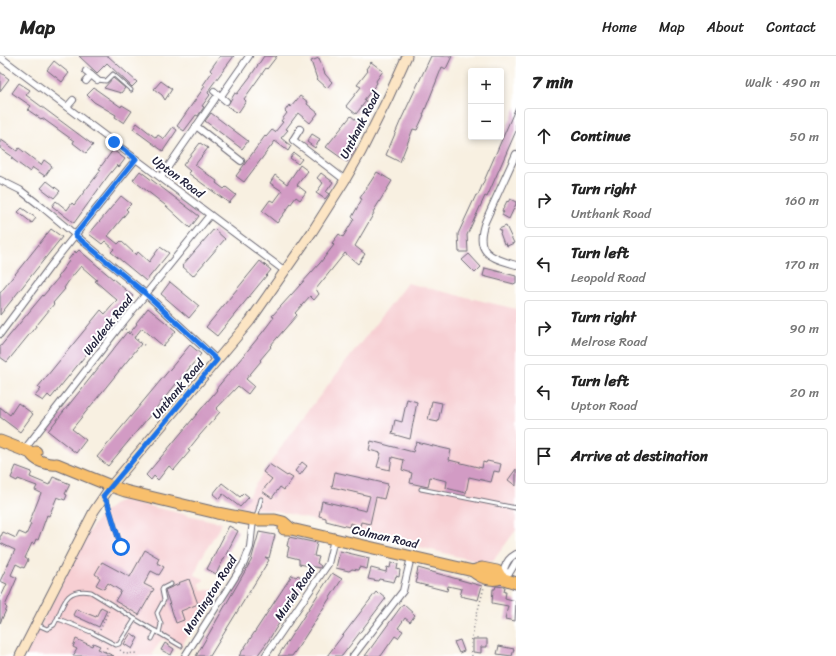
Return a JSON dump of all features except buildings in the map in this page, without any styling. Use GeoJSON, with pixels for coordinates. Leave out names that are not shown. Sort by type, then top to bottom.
{"type":"FeatureCollection","features":[{"type":"Feature","properties":{"kind":"highway","name":"Colman Road"},"geometry":{"type":"LineString","coordinates":[[0,440],[27,452],[40,460],[51,464],[57,464],[111,486],[188,506],[255,520],[278,529],[291,529],[473,571],[479,576],[485,578],[496,580],[504,576],[516,583]]}},
{"type":"Feature","properties":{"kind":"street"},"geometry":{"type":"LineString","coordinates":[[161,177],[196,126],[249,56]]}},
{"type":"Feature","properties":{"kind":"street","name":"Unthank Road"},"geometry":{"type":"LineString","coordinates":[[20,656],[103,496],[250,321],[312,232],[345,180],[376,124],[407,56]]}},
{"type":"Feature","properties":{"kind":"street","name":"Upton Road"},"geometry":{"type":"LineString","coordinates":[[0,57],[285,271]]}},
{"type":"Feature","properties":{"kind":"street"},"geometry":{"type":"LineString","coordinates":[[86,81],[88,73],[97,80]]}},
{"type":"Feature","properties":{"kind":"street"},"geometry":{"type":"LineString","coordinates":[[214,91],[218,98],[226,101]]}},
{"type":"Feature","properties":{"kind":"street"},"geometry":{"type":"LineString","coordinates":[[67,107],[73,100]]}},
{"type":"Feature","properties":{"kind":"street"},"geometry":{"type":"LineString","coordinates":[[196,126],[241,161]]}},
{"type":"Feature","properties":{"kind":"street"},"geometry":{"type":"LineString","coordinates":[[300,129],[293,140],[345,180]]}},
{"type":"Feature","properties":{"kind":"street"},"geometry":{"type":"LineString","coordinates":[[516,154],[485,222],[481,239],[486,252],[492,257],[516,264]]}},
{"type":"Feature","properties":{"kind":"street"},"geometry":{"type":"LineString","coordinates":[[0,334],[75,235],[136,159]]}},
{"type":"Feature","properties":{"kind":"street"},"geometry":{"type":"LineString","coordinates":[[0,180],[20,190],[75,235],[146,294],[217,360]]}},
{"type":"Feature","properties":{"kind":"street","name":"Waldeck Road"},"geometry":{"type":"LineString","coordinates":[[27,452],[120,326],[210,215]]}},
{"type":"Feature","properties":{"kind":"street","name":"Mornington Road"},"geometry":{"type":"LineString","coordinates":[[186,656],[244,563],[250,547],[255,520]]}},
{"type":"Feature","properties":{"kind":"street","name":"Muriel Road"},"geometry":{"type":"LineString","coordinates":[[265,656],[328,564],[334,539]]}},
{"type":"Feature","properties":{"kind":"street"},"geometry":{"type":"LineString","coordinates":[[504,576],[504,569],[507,560],[516,554]]}},
{"type":"Feature","properties":{"kind":"street"},"geometry":{"type":"LineString","coordinates":[[353,656],[402,591],[411,557]]}},
{"type":"Feature","properties":{"kind":"street"},"geometry":{"type":"LineString","coordinates":[[504,576],[510,572],[516,562]]}},
{"type":"Feature","properties":{"kind":"lane"},"geometry":{"type":"LineString","coordinates":[[97,80],[106,81],[113,74],[131,90]]}},
{"type":"Feature","properties":{"kind":"lane"},"geometry":{"type":"LineString","coordinates":[[421,489],[516,508]]}},
{"type":"Feature","properties":{"kind":"lane"},"geometry":{"type":"LineString","coordinates":[[103,496],[108,504],[121,547]]}},
{"type":"Feature","properties":{"kind":"lane"},"geometry":{"type":"LineString","coordinates":[[255,520],[261,500]]}},
{"type":"Feature","properties":{"kind":"lane"},"geometry":{"type":"LineString","coordinates":[[152,639],[161,624],[157,613],[164,600],[162,590],[171,584]]}},
{"type":"Feature","properties":{"kind":"lane"},"geometry":{"type":"LineString","coordinates":[[36,624],[47,629],[54,626],[68,595],[76,591],[90,592],[181,646]]}},
{"type":"Feature","properties":{"kind":"lane"},"geometry":{"type":"LineString","coordinates":[[57,619],[91,632],[116,645],[119,644],[135,619]]}},
{"type":"Feature","properties":{"kind":"path"},"geometry":{"type":"LineString","coordinates":[[120,326],[145,346]]}},
{"type":"Feature","properties":{"kind":"path"},"geometry":{"type":"LineString","coordinates":[[472,656],[472,637],[485,584]]}},
{"type":"Feature","properties":{"kind":"path"},"geometry":{"type":"LineString","coordinates":[[97,636],[111,604]]}},
{"type":"Feature","properties":{"kind":"path"},"geometry":{"type":"LineString","coordinates":[[119,644],[120,650],[126,654],[135,653],[136,656]]}},
{"type":"Feature","properties":{"kind":"shaded area"},"geometry":{"type":"Polygon","coordinates":[[[407,283],[516,309],[516,530],[493,561],[483,563],[277,511],[240,507],[288,437],[407,283]]]}},
{"type":"Feature","properties":{"kind":"shaded area"},"geometry":{"type":"Polygon","coordinates":[[[123,500],[222,523],[200,560],[195,575],[204,579],[199,583],[202,591],[216,588],[180,649],[162,639],[152,654],[155,656],[25,656],[87,534],[99,517],[117,502],[123,500]]]}},
{"type":"Feature","properties":{"kind":"route"},"geometry":{"type":"LineString","coordinates":[[114,142],[136,159],[75,235],[146,294],[217,360],[103,496],[108,504],[121,547]]}}]}
